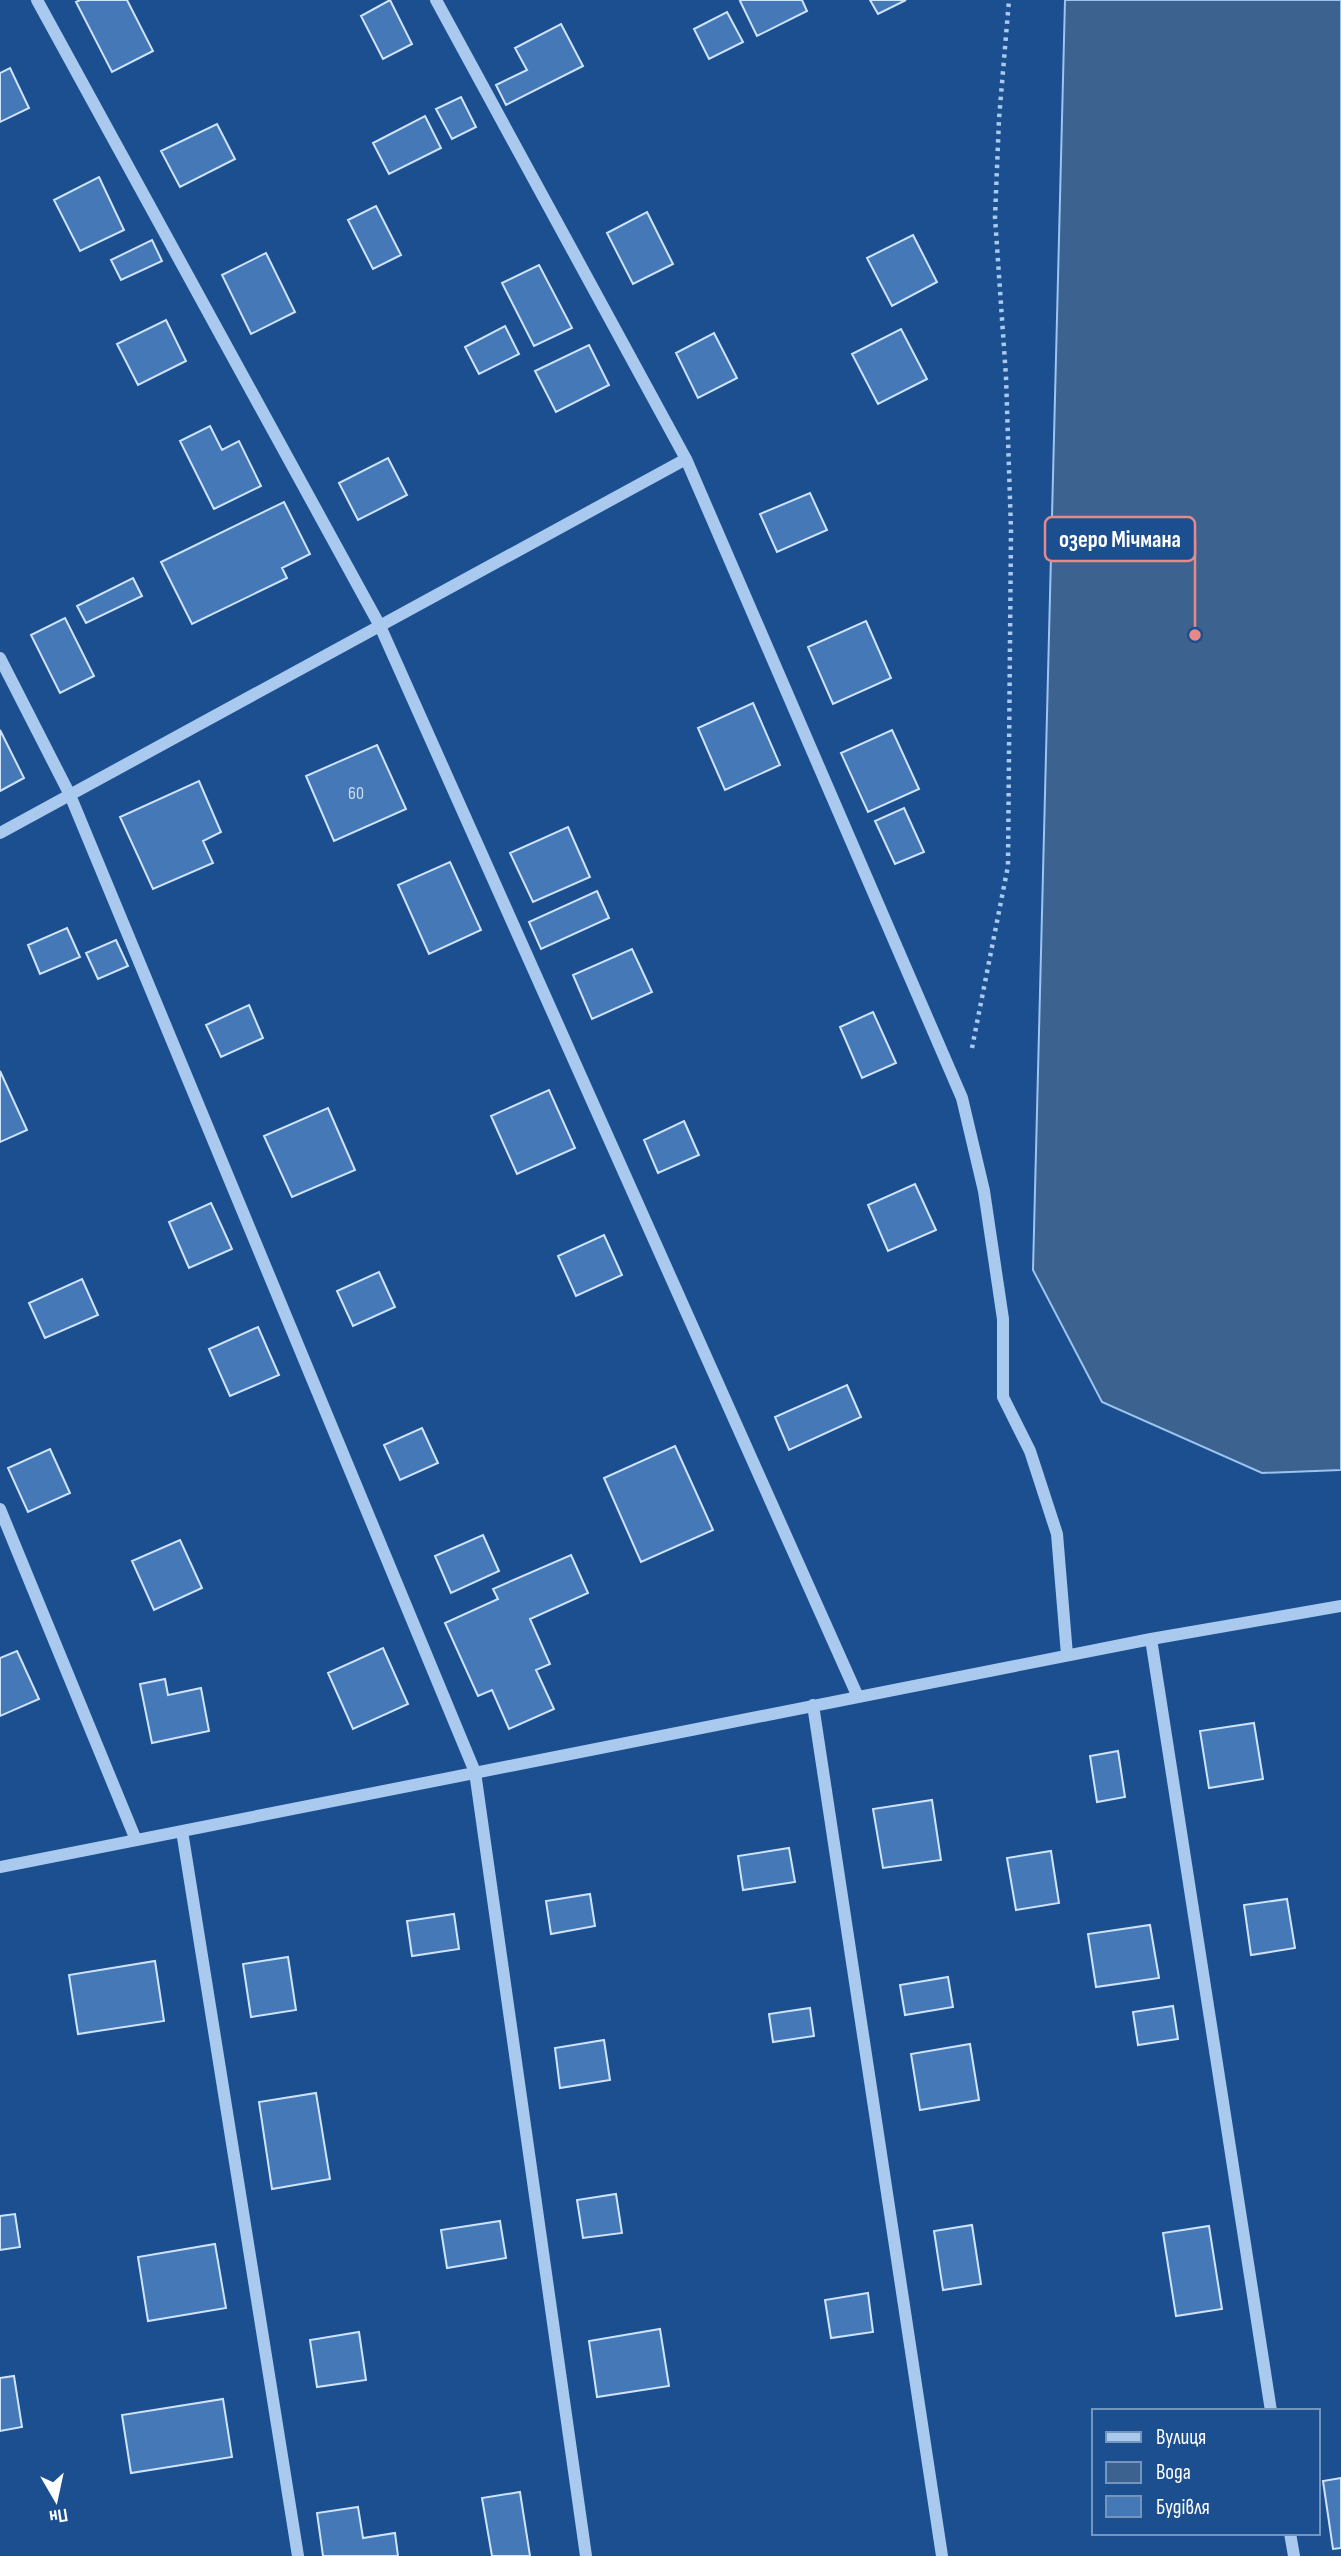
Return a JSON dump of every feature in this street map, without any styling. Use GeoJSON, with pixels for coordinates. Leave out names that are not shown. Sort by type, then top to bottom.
{"type":"FeatureCollection","features":[{"type":"Feature","properties":{"kind":"street"},"geometry":{"type":"LineString","coordinates":[[37,0],[380,626],[858,1697]]}},
{"type":"Feature","properties":{"kind":"street"},"geometry":{"type":"LineString","coordinates":[[436,0],[685,459],[962,1098],[984,1191],[1001,1306],[1003,1397],[1030,1451],[1057,1534],[1067,1656]]}},
{"type":"Feature","properties":{"kind":"street"},"geometry":{"type":"LineString","coordinates":[[0,833],[685,459]]}},
{"type":"Feature","properties":{"kind":"street"},"geometry":{"type":"LineString","coordinates":[[0,658],[70,795],[475,1772],[586,2556]]}},
{"type":"Feature","properties":{"kind":"street"},"geometry":{"type":"LineString","coordinates":[[0,1509],[136,1840]]}},
{"type":"Feature","properties":{"kind":"street"},"geometry":{"type":"LineString","coordinates":[[0,1867],[1151,1639],[1341,1606]]}},
{"type":"Feature","properties":{"kind":"street"},"geometry":{"type":"LineString","coordinates":[[1151,1639],[1271,2409]]}},
{"type":"Feature","properties":{"kind":"street"},"geometry":{"type":"LineString","coordinates":[[814,1706],[942,2556]]}},
{"type":"Feature","properties":{"kind":"street"},"geometry":{"type":"LineString","coordinates":[[182,1831],[298,2556]]}},
{"type":"Feature","properties":{"kind":"street"},"geometry":{"type":"LineString","coordinates":[[1290,2535],[1294,2556]]}},
{"type":"Feature","properties":{"kind":"path"},"geometry":{"type":"LineString","coordinates":[[972,1050],[1008,866],[1011,530],[1006,377],[995,217],[999,119],[1009,0]]}},
{"type":"Feature","properties":{"kind":"water"},"geometry":{"type":"Polygon","coordinates":[[[1065,0],[1341,0],[1341,1470],[1262,1473],[1102,1402],[1033,1270],[1065,0]]]}},
{"type":"Feature","properties":{"kind":"building"},"geometry":{"type":"Polygon","coordinates":[[[127,0],[153,51],[112,72],[76,2],[127,0]]]}},
{"type":"Feature","properties":{"kind":"building"},"geometry":{"type":"Polygon","coordinates":[[[390,0],[412,44],[383,59],[361,16],[390,0]]]}},
{"type":"Feature","properties":{"kind":"building"},"geometry":{"type":"Polygon","coordinates":[[[802,0],[807,11],[757,36],[740,1],[802,0]]]}},
{"type":"Feature","properties":{"kind":"building"},"geometry":{"type":"Polygon","coordinates":[[[870,0],[906,0],[878,14],[870,0]]]}},
{"type":"Feature","properties":{"kind":"building"},"geometry":{"type":"Polygon","coordinates":[[[727,12],[743,42],[709,59],[694,29],[727,12]]]}},
{"type":"Feature","properties":{"kind":"building"},"geometry":{"type":"Polygon","coordinates":[[[561,24],[583,66],[506,105],[496,85],[527,70],[515,48],[561,24]]]}},
{"type":"Feature","properties":{"kind":"building"},"geometry":{"type":"Polygon","coordinates":[[[10,68],[29,108],[0,122],[0,73],[10,68]]]}},
{"type":"Feature","properties":{"kind":"building"},"geometry":{"type":"Polygon","coordinates":[[[461,97],[476,127],[452,139],[436,109],[461,97]]]}},
{"type":"Feature","properties":{"kind":"building"},"geometry":{"type":"Polygon","coordinates":[[[425,116],[441,148],[389,174],[373,143],[425,116]]]}},
{"type":"Feature","properties":{"kind":"building"},"geometry":{"type":"Polygon","coordinates":[[[217,124],[235,159],[180,187],[161,151],[217,124]]]}},
{"type":"Feature","properties":{"kind":"building"},"geometry":{"type":"Polygon","coordinates":[[[99,177],[124,230],[80,251],[54,200],[99,177]]]}},
{"type":"Feature","properties":{"kind":"building"},"geometry":{"type":"Polygon","coordinates":[[[376,206],[401,255],[373,269],[348,220],[376,206]]]}},
{"type":"Feature","properties":{"kind":"building"},"geometry":{"type":"Polygon","coordinates":[[[647,212],[673,264],[633,284],[607,233],[647,212]]]}},
{"type":"Feature","properties":{"kind":"building"},"geometry":{"type":"Polygon","coordinates":[[[913,235],[937,282],[892,306],[867,258],[913,235]]]}},
{"type":"Feature","properties":{"kind":"building"},"geometry":{"type":"Polygon","coordinates":[[[152,240],[162,261],[121,280],[111,260],[152,240]]]}},
{"type":"Feature","properties":{"kind":"building"},"geometry":{"type":"Polygon","coordinates":[[[266,253],[295,312],[251,334],[222,275],[266,253]]]}},
{"type":"Feature","properties":{"kind":"building"},"geometry":{"type":"Polygon","coordinates":[[[539,265],[572,328],[534,346],[502,283],[539,265]]]}},
{"type":"Feature","properties":{"kind":"building"},"geometry":{"type":"Polygon","coordinates":[[[166,320],[186,361],[138,385],[117,344],[166,320]]]}},
{"type":"Feature","properties":{"kind":"building"},"geometry":{"type":"Polygon","coordinates":[[[505,326],[519,354],[479,374],[465,347],[505,326]]]}},
{"type":"Feature","properties":{"kind":"building"},"geometry":{"type":"Polygon","coordinates":[[[901,329],[927,379],[878,404],[852,354],[901,329]]]}},
{"type":"Feature","properties":{"kind":"building"},"geometry":{"type":"Polygon","coordinates":[[[714,333],[737,378],[698,398],[676,353],[714,333]]]}},
{"type":"Feature","properties":{"kind":"building"},"geometry":{"type":"Polygon","coordinates":[[[589,345],[609,385],[556,412],[535,371],[589,345]]]}},
{"type":"Feature","properties":{"kind":"building"},"geometry":{"type":"Polygon","coordinates":[[[210,426],[222,450],[239,441],[261,486],[214,509],[180,441],[210,426]]]}},
{"type":"Feature","properties":{"kind":"building"},"geometry":{"type":"Polygon","coordinates":[[[388,458],[407,495],[358,520],[339,483],[388,458]]]}},
{"type":"Feature","properties":{"kind":"building"},"geometry":{"type":"Polygon","coordinates":[[[810,493],[827,530],[777,552],[760,514],[810,493]]]}},
{"type":"Feature","properties":{"kind":"building"},"geometry":{"type":"Polygon","coordinates":[[[284,502],[310,554],[282,568],[287,578],[192,624],[161,562],[284,502]]]}},
{"type":"Feature","properties":{"kind":"building"},"geometry":{"type":"Polygon","coordinates":[[[133,578],[142,596],[86,623],[77,606],[133,578]]]}},
{"type":"Feature","properties":{"kind":"building"},"geometry":{"type":"Polygon","coordinates":[[[65,618],[94,676],[60,693],[31,635],[65,618]]]}},
{"type":"Feature","properties":{"kind":"building"},"geometry":{"type":"Polygon","coordinates":[[[866,621],[891,678],[833,704],[808,647],[866,621]]]}},
{"type":"Feature","properties":{"kind":"building"},"geometry":{"type":"Polygon","coordinates":[[[753,703],[780,765],[725,790],[698,728],[753,703]]]}},
{"type":"Feature","properties":{"kind":"building"},"geometry":{"type":"Polygon","coordinates":[[[0,730],[24,778],[0,791],[0,730]]]}},
{"type":"Feature","properties":{"kind":"building"},"geometry":{"type":"Polygon","coordinates":[[[892,730],[919,789],[868,812],[841,753],[892,730]]]}},
{"type":"Feature","properties":{"kind":"building"},"geometry":{"type":"Polygon","coordinates":[[[377,745],[406,809],[334,841],[306,776],[377,745]]]}},
{"type":"Feature","properties":{"kind":"building"},"geometry":{"type":"Polygon","coordinates":[[[199,781],[221,832],[203,841],[213,863],[153,889],[120,817],[199,781]]]}},
{"type":"Feature","properties":{"kind":"building"},"geometry":{"type":"Polygon","coordinates":[[[904,808],[924,852],[895,864],[875,821],[904,808]]]}},
{"type":"Feature","properties":{"kind":"building"},"geometry":{"type":"Polygon","coordinates":[[[568,827],[590,877],[533,902],[510,853],[568,827]]]}},
{"type":"Feature","properties":{"kind":"building"},"geometry":{"type":"Polygon","coordinates":[[[450,862],[481,930],[429,954],[398,885],[450,862]]]}},
{"type":"Feature","properties":{"kind":"building"},"geometry":{"type":"Polygon","coordinates":[[[597,891],[609,918],[541,949],[529,922],[597,891]]]}},
{"type":"Feature","properties":{"kind":"building"},"geometry":{"type":"Polygon","coordinates":[[[67,928],[80,957],[40,974],[28,945],[67,928]]]}},
{"type":"Feature","properties":{"kind":"building"},"geometry":{"type":"Polygon","coordinates":[[[116,940],[128,966],[98,979],[86,953],[116,940]]]}},
{"type":"Feature","properties":{"kind":"building"},"geometry":{"type":"Polygon","coordinates":[[[632,949],[652,992],[592,1019],[573,975],[632,949]]]}},
{"type":"Feature","properties":{"kind":"building"},"geometry":{"type":"Polygon","coordinates":[[[249,1005],[263,1038],[221,1057],[206,1025],[249,1005]]]}},
{"type":"Feature","properties":{"kind":"building"},"geometry":{"type":"Polygon","coordinates":[[[873,1012],[896,1063],[862,1078],[840,1027],[873,1012]]]}},
{"type":"Feature","properties":{"kind":"building"},"geometry":{"type":"Polygon","coordinates":[[[0,1071],[27,1130],[0,1142],[0,1071]]]}},
{"type":"Feature","properties":{"kind":"building"},"geometry":{"type":"Polygon","coordinates":[[[549,1090],[575,1148],[517,1174],[491,1116],[549,1090]]]}},
{"type":"Feature","properties":{"kind":"building"},"geometry":{"type":"Polygon","coordinates":[[[328,1108],[355,1170],[292,1197],[264,1136],[328,1108]]]}},
{"type":"Feature","properties":{"kind":"building"},"geometry":{"type":"Polygon","coordinates":[[[684,1121],[699,1155],[658,1173],[644,1140],[684,1121]]]}},
{"type":"Feature","properties":{"kind":"building"},"geometry":{"type":"Polygon","coordinates":[[[915,1184],[936,1230],[888,1251],[868,1205],[915,1184]]]}},
{"type":"Feature","properties":{"kind":"building"},"geometry":{"type":"Polygon","coordinates":[[[211,1203],[232,1249],[189,1268],[169,1222],[211,1203]]]}},
{"type":"Feature","properties":{"kind":"building"},"geometry":{"type":"Polygon","coordinates":[[[604,1235],[622,1275],[576,1296],[558,1256],[604,1235]]]}},
{"type":"Feature","properties":{"kind":"building"},"geometry":{"type":"Polygon","coordinates":[[[379,1272],[395,1307],[353,1326],[337,1291],[379,1272]]]}},
{"type":"Feature","properties":{"kind":"building"},"geometry":{"type":"Polygon","coordinates":[[[82,1279],[98,1315],[45,1338],[29,1303],[82,1279]]]}},
{"type":"Feature","properties":{"kind":"building"},"geometry":{"type":"Polygon","coordinates":[[[258,1327],[279,1375],[230,1396],[209,1349],[258,1327]]]}},
{"type":"Feature","properties":{"kind":"building"},"geometry":{"type":"Polygon","coordinates":[[[847,1385],[861,1417],[789,1450],[775,1417],[847,1385]]]}},
{"type":"Feature","properties":{"kind":"building"},"geometry":{"type":"Polygon","coordinates":[[[422,1428],[438,1463],[400,1480],[384,1445],[422,1428]]]}},
{"type":"Feature","properties":{"kind":"building"},"geometry":{"type":"Polygon","coordinates":[[[675,1446],[713,1530],[641,1562],[604,1478],[675,1446]]]}},
{"type":"Feature","properties":{"kind":"building"},"geometry":{"type":"Polygon","coordinates":[[[50,1449],[70,1493],[28,1512],[8,1468],[50,1449]]]}},
{"type":"Feature","properties":{"kind":"building"},"geometry":{"type":"Polygon","coordinates":[[[483,1535],[499,1571],[451,1593],[435,1556],[483,1535]]]}},
{"type":"Feature","properties":{"kind":"building"},"geometry":{"type":"Polygon","coordinates":[[[180,1540],[202,1588],[154,1610],[132,1561],[180,1540]]]}},
{"type":"Feature","properties":{"kind":"building"},"geometry":{"type":"Polygon","coordinates":[[[571,1555],[588,1593],[530,1619],[550,1664],[536,1670],[554,1709],[509,1729],[492,1690],[478,1696],[445,1623],[498,1599],[493,1589],[571,1555]]]}},
{"type":"Feature","properties":{"kind":"building"},"geometry":{"type":"Polygon","coordinates":[[[383,1648],[408,1704],[353,1729],[328,1673],[383,1648]]]}},
{"type":"Feature","properties":{"kind":"building"},"geometry":{"type":"Polygon","coordinates":[[[17,1651],[39,1699],[0,1716],[0,1658],[17,1651]]]}},
{"type":"Feature","properties":{"kind":"building"},"geometry":{"type":"Polygon","coordinates":[[[165,1679],[168,1695],[201,1688],[209,1731],[152,1743],[140,1684],[165,1679]]]}},
{"type":"Feature","properties":{"kind":"building"},"geometry":{"type":"Polygon","coordinates":[[[1254,1723],[1263,1779],[1209,1788],[1200,1731],[1254,1723]]]}},
{"type":"Feature","properties":{"kind":"building"},"geometry":{"type":"Polygon","coordinates":[[[1118,1751],[1125,1797],[1097,1802],[1090,1756],[1118,1751]]]}},
{"type":"Feature","properties":{"kind":"building"},"geometry":{"type":"Polygon","coordinates":[[[932,1800],[941,1860],[883,1868],[873,1809],[932,1800]]]}},
{"type":"Feature","properties":{"kind":"building"},"geometry":{"type":"Polygon","coordinates":[[[789,1848],[795,1882],[743,1890],[738,1856],[789,1848]]]}},
{"type":"Feature","properties":{"kind":"building"},"geometry":{"type":"Polygon","coordinates":[[[1051,1851],[1059,1903],[1016,1910],[1007,1858],[1051,1851]]]}},
{"type":"Feature","properties":{"kind":"building"},"geometry":{"type":"Polygon","coordinates":[[[590,1894],[595,1926],[551,1934],[546,1901],[590,1894]]]}},
{"type":"Feature","properties":{"kind":"building"},"geometry":{"type":"Polygon","coordinates":[[[1287,1899],[1295,1948],[1251,1955],[1244,1905],[1287,1899]]]}},
{"type":"Feature","properties":{"kind":"building"},"geometry":{"type":"Polygon","coordinates":[[[454,1914],[459,1949],[412,1956],[407,1921],[454,1914]]]}},
{"type":"Feature","properties":{"kind":"building"},"geometry":{"type":"Polygon","coordinates":[[[1150,1925],[1159,1978],[1096,1987],[1088,1934],[1150,1925]]]}},
{"type":"Feature","properties":{"kind":"building"},"geometry":{"type":"Polygon","coordinates":[[[288,1957],[296,2010],[251,2017],[243,1964],[288,1957]]]}},
{"type":"Feature","properties":{"kind":"building"},"geometry":{"type":"Polygon","coordinates":[[[155,1961],[164,2021],[78,2034],[69,1975],[155,1961]]]}},
{"type":"Feature","properties":{"kind":"building"},"geometry":{"type":"Polygon","coordinates":[[[948,1977],[953,2007],[905,2015],[900,1985],[948,1977]]]}},
{"type":"Feature","properties":{"kind":"building"},"geometry":{"type":"Polygon","coordinates":[[[1173,2006],[1178,2039],[1138,2045],[1133,2012],[1173,2006]]]}},
{"type":"Feature","properties":{"kind":"building"},"geometry":{"type":"Polygon","coordinates":[[[810,2008],[814,2036],[773,2042],[769,2014],[810,2008]]]}},
{"type":"Feature","properties":{"kind":"building"},"geometry":{"type":"Polygon","coordinates":[[[604,2040],[610,2080],[560,2088],[555,2048],[604,2040]]]}},
{"type":"Feature","properties":{"kind":"building"},"geometry":{"type":"Polygon","coordinates":[[[970,2044],[979,2100],[920,2110],[911,2054],[970,2044]]]}},
{"type":"Feature","properties":{"kind":"building"},"geometry":{"type":"Polygon","coordinates":[[[316,2093],[330,2179],[272,2189],[259,2102],[316,2093]]]}},
{"type":"Feature","properties":{"kind":"building"},"geometry":{"type":"Polygon","coordinates":[[[616,2194],[622,2233],[583,2238],[577,2200],[616,2194]]]}},
{"type":"Feature","properties":{"kind":"building"},"geometry":{"type":"Polygon","coordinates":[[[15,2214],[20,2247],[0,2250],[0,2216],[15,2214]]]}},
{"type":"Feature","properties":{"kind":"building"},"geometry":{"type":"Polygon","coordinates":[[[500,2221],[506,2258],[447,2268],[441,2230],[500,2221]]]}},
{"type":"Feature","properties":{"kind":"building"},"geometry":{"type":"Polygon","coordinates":[[[972,2225],[981,2284],[943,2290],[934,2231],[972,2225]]]}},
{"type":"Feature","properties":{"kind":"building"},"geometry":{"type":"Polygon","coordinates":[[[1209,2226],[1222,2309],[1176,2316],[1163,2233],[1209,2226]]]}},
{"type":"Feature","properties":{"kind":"building"},"geometry":{"type":"Polygon","coordinates":[[[215,2244],[226,2308],[148,2321],[138,2257],[215,2244]]]}},
{"type":"Feature","properties":{"kind":"building"},"geometry":{"type":"Polygon","coordinates":[[[868,2293],[873,2332],[831,2338],[825,2300],[868,2293]]]}},
{"type":"Feature","properties":{"kind":"building"},"geometry":{"type":"Polygon","coordinates":[[[660,2329],[669,2386],[597,2397],[589,2341],[660,2329]]]}},
{"type":"Feature","properties":{"kind":"building"},"geometry":{"type":"Polygon","coordinates":[[[359,2332],[366,2380],[317,2387],[310,2340],[359,2332]]]}},
{"type":"Feature","properties":{"kind":"building"},"geometry":{"type":"Polygon","coordinates":[[[14,2376],[22,2427],[0,2431],[0,2378],[14,2376]]]}},
{"type":"Feature","properties":{"kind":"building"},"geometry":{"type":"Polygon","coordinates":[[[223,2399],[232,2457],[131,2473],[122,2415],[223,2399]]]}},
{"type":"Feature","properties":{"kind":"building"},"geometry":{"type":"Polygon","coordinates":[[[1341,2478],[1341,2548],[1333,2549],[1323,2481],[1341,2478]]]}},
{"type":"Feature","properties":{"kind":"building"},"geometry":{"type":"Polygon","coordinates":[[[520,2492],[530,2556],[492,2556],[482,2498],[520,2492]]]}},
{"type":"Feature","properties":{"kind":"building"},"geometry":{"type":"Polygon","coordinates":[[[358,2507],[363,2538],[395,2533],[398,2556],[323,2556],[317,2513],[358,2507]]]}},
{"type":"Feature","properties":{"kind":"place","name":"озеро Мічмана"},"geometry":{"type":"Point","coordinates":[1195,635]}}]}
